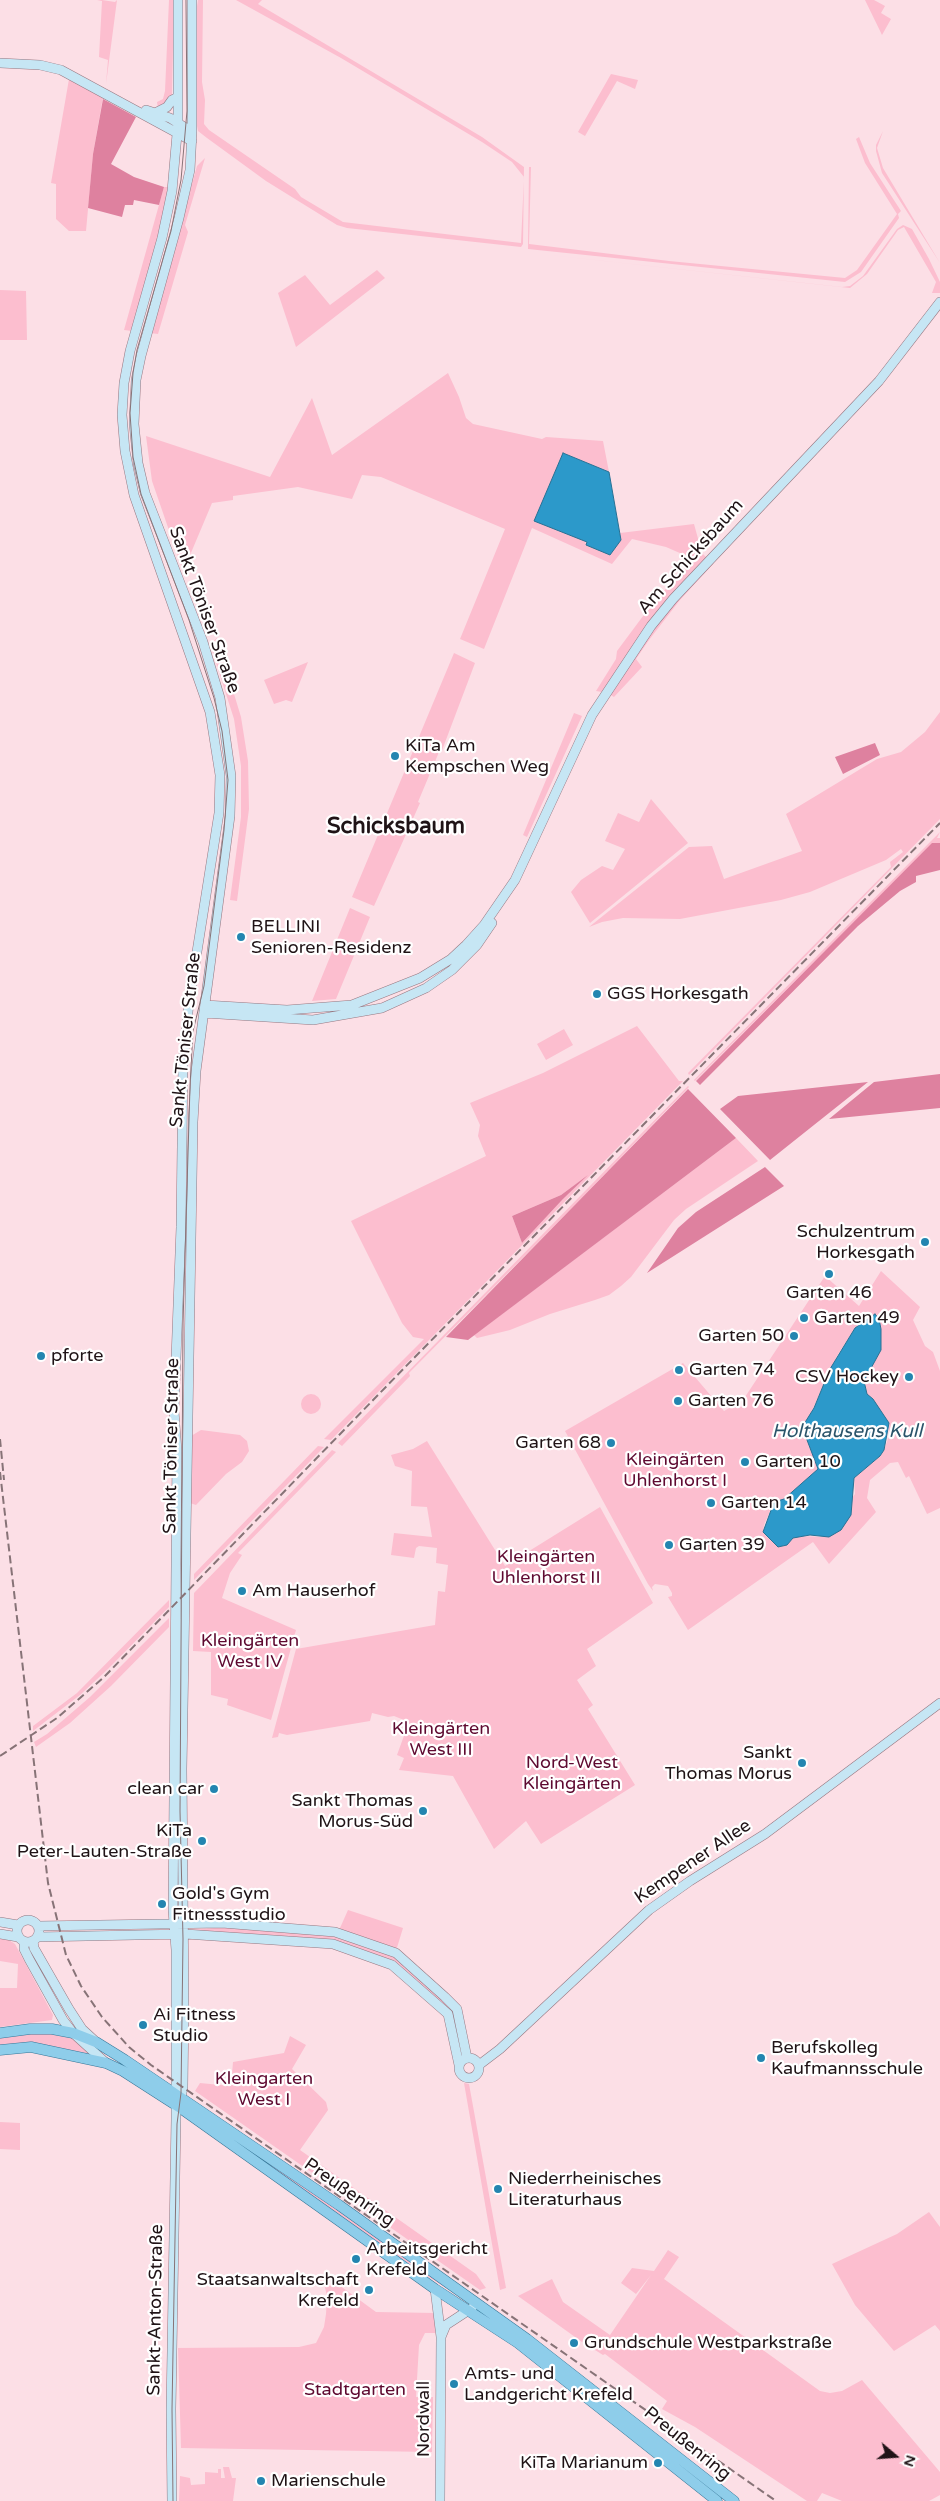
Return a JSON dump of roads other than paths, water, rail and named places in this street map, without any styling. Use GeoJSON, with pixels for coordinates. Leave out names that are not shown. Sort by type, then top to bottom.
{"type":"FeatureCollection","features":[{"type":"Feature","properties":{"kind":"main road"},"geometry":{"type":"LineString","coordinates":[[0,2033],[30,2029],[52,2029],[73,2033],[96,2042],[178,2100]]}},
{"type":"Feature","properties":{"kind":"main road"},"geometry":{"type":"LineString","coordinates":[[0,2050],[31,2047],[106,2063],[178,2100]]}},
{"type":"Feature","properties":{"kind":"main road","name":"Preußenring"},"geometry":{"type":"LineString","coordinates":[[178,2100],[435,2288],[520,2345],[717,2501]]}},
{"type":"Feature","properties":{"kind":"main road","name":"Preußenring"},"geometry":{"type":"LineString","coordinates":[[178,2100],[527,2339],[734,2501]]}},
{"type":"Feature","properties":{"kind":"street","name":"Sankt Töniser Straße"},"geometry":{"type":"LineString","coordinates":[[178,0],[178,128],[168,212],[130,351],[124,383],[122,415],[126,458],[134,495],[210,712],[220,775],[219,813],[188,1010],[183,1063],[181,1227],[174,1410],[177,1451],[173,1923],[178,2100]]}},
{"type":"Feature","properties":{"kind":"street","name":"Sankt Töniser Straße"},"geometry":{"type":"LineString","coordinates":[[178,2100],[184,1934],[182,1769],[193,1122],[195,1079],[230,816],[230,759],[220,698],[203,642],[145,493],[138,463],[134,424],[136,380],[141,356],[180,218],[190,170],[192,136],[192,0]]}},
{"type":"Feature","properties":{"kind":"street"},"geometry":{"type":"LineString","coordinates":[[0,64],[51,67],[80,78],[178,128]]}},
{"type":"Feature","properties":{"kind":"street"},"geometry":{"type":"LineString","coordinates":[[155,113],[167,107],[172,100],[178,97]]}},
{"type":"Feature","properties":{"kind":"street"},"geometry":{"type":"LineString","coordinates":[[123,101],[155,113],[192,136]]}},
{"type":"Feature","properties":{"kind":"street","name":"Am Schicksbaum"},"geometry":{"type":"LineString","coordinates":[[204,1009],[313,1020],[371,1012],[395,1003],[438,980],[471,953],[513,890],[592,715],[650,626],[673,599],[879,381],[938,304]]}},
{"type":"Feature","properties":{"kind":"street","name":"Am Schicksbaum"},"geometry":{"type":"LineString","coordinates":[[204,1009],[287,1010],[352,1005],[420,978],[451,959],[475,936],[523,866]]}},
{"type":"Feature","properties":{"kind":"street","name":"Kempener Allee"},"geometry":{"type":"LineString","coordinates":[[479,2065],[500,2049],[649,1910],[690,1880],[772,1829],[940,1703]]}},
{"type":"Feature","properties":{"kind":"street"},"geometry":{"type":"LineString","coordinates":[[0,1922],[18,1925],[28,1919],[38,1926],[173,1923],[222,1924],[335,1932],[396,1953],[457,2008],[467,2058]]}},
{"type":"Feature","properties":{"kind":"street"},"geometry":{"type":"LineString","coordinates":[[18,1925],[34,1948],[82,2029],[96,2042]]}},
{"type":"Feature","properties":{"kind":"street"},"geometry":{"type":"LineString","coordinates":[[38,1926],[28,1939],[24,1949],[60,2014],[73,2033],[106,2063]]}},
{"type":"Feature","properties":{"kind":"street"},"geometry":{"type":"LineString","coordinates":[[333,1944],[335,1932]]}},
{"type":"Feature","properties":{"kind":"street"},"geometry":{"type":"LineString","coordinates":[[0,1934],[28,1939],[184,1934],[333,1944],[392,1965],[448,2014],[461,2075],[468,2078],[477,2074],[479,2065],[474,2059],[467,2058],[459,2065]]}},
{"type":"Feature","properties":{"kind":"street"},"geometry":{"type":"LineString","coordinates":[[392,1965],[396,1953]]}},
{"type":"Feature","properties":{"kind":"street","name":"Sankt-Anton-Straße"},"geometry":{"type":"LineString","coordinates":[[172,2501],[171,2409],[176,2119],[178,2100]]}},
{"type":"Feature","properties":{"kind":"street","name":"Nordwall"},"geometry":{"type":"LineString","coordinates":[[435,2288],[441,2337],[440,2501]]}},
{"type":"Feature","properties":{"kind":"street"},"geometry":{"type":"LineString","coordinates":[[441,2337],[446,2325],[478,2304]]}},
{"type":"Feature","properties":{"kind":"water"},"geometry":{"type":"Polygon","coordinates":[[[563,453],[609,472],[621,540],[610,555],[586,545],[587,542],[534,521],[563,453]]]}},
{"type":"Feature","properties":{"kind":"water","name":"Holthausens Kull"},"geometry":{"type":"Polygon","coordinates":[[[875,1314],[879,1319],[881,1329],[881,1350],[864,1381],[867,1394],[873,1399],[889,1423],[884,1450],[880,1456],[854,1478],[851,1515],[841,1530],[829,1537],[810,1535],[793,1538],[787,1545],[778,1547],[763,1532],[774,1502],[784,1499],[818,1469],[804,1432],[804,1424],[814,1408],[830,1369],[855,1328],[875,1314]]]}},
{"type":"Feature","properties":{"kind":"tram line"},"geometry":{"type":"LineString","coordinates":[[173,2501],[172,2409],[177,2124],[181,2093],[183,1939],[180,1811],[183,1323],[190,1086],[193,1031],[204,986],[224,830],[228,780],[222,731],[214,698],[189,620],[141,494],[133,457],[130,413],[137,350],[171,231],[181,180],[187,111],[186,0]]}},
{"type":"Feature","properties":{"kind":"railway"},"geometry":{"type":"LineString","coordinates":[[0,1756],[57,1718],[104,1677],[412,1360],[940,823]]}},
{"type":"Feature","properties":{"kind":"railway"},"geometry":{"type":"LineString","coordinates":[[0,1439],[4,1480]]}},
{"type":"Feature","properties":{"kind":"railway"},"geometry":{"type":"LineString","coordinates":[[0,1472],[48,1883],[66,1955],[81,1986],[102,2017],[129,2047],[151,2065],[776,2501]]}},
{"type":"Feature","properties":{"kind":"place","name":"KiTa Am Kempschen Weg"},"geometry":{"type":"Point","coordinates":[395,756]}},
{"type":"Feature","properties":{"kind":"place","name":"BELLINI Senioren-Residenz"},"geometry":{"type":"Point","coordinates":[241,937]}},
{"type":"Feature","properties":{"kind":"place","name":"GGS Horkesgath"},"geometry":{"type":"Point","coordinates":[597,994]}},
{"type":"Feature","properties":{"kind":"place","name":"Schulzentrum Horkesgath"},"geometry":{"type":"Point","coordinates":[925,1242]}},
{"type":"Feature","properties":{"kind":"place","name":"Garten 46"},"geometry":{"type":"Point","coordinates":[829,1274]}},
{"type":"Feature","properties":{"kind":"place","name":"Garten 49"},"geometry":{"type":"Point","coordinates":[804,1318]}},
{"type":"Feature","properties":{"kind":"place","name":"Garten 50"},"geometry":{"type":"Point","coordinates":[794,1336]}},
{"type":"Feature","properties":{"kind":"place","name":"pforte"},"geometry":{"type":"Point","coordinates":[41,1356]}},
{"type":"Feature","properties":{"kind":"place","name":"Garten 74"},"geometry":{"type":"Point","coordinates":[679,1370]}},
{"type":"Feature","properties":{"kind":"place","name":"CSV Hockey"},"geometry":{"type":"Point","coordinates":[909,1377]}},
{"type":"Feature","properties":{"kind":"place","name":"Garten 76"},"geometry":{"type":"Point","coordinates":[678,1401]}},
{"type":"Feature","properties":{"kind":"place","name":"Garten 68"},"geometry":{"type":"Point","coordinates":[611,1443]}},
{"type":"Feature","properties":{"kind":"place","name":"Garten 10"},"geometry":{"type":"Point","coordinates":[745,1462]}},
{"type":"Feature","properties":{"kind":"place","name":"Garten 14"},"geometry":{"type":"Point","coordinates":[711,1503]}},
{"type":"Feature","properties":{"kind":"place","name":"Garten 39"},"geometry":{"type":"Point","coordinates":[669,1545]}},
{"type":"Feature","properties":{"kind":"place","name":"Am Hauserhof"},"geometry":{"type":"Point","coordinates":[242,1591]}},
{"type":"Feature","properties":{"kind":"place","name":"Sankt Thomas Morus"},"geometry":{"type":"Point","coordinates":[802,1763]}},
{"type":"Feature","properties":{"kind":"place","name":"clean car"},"geometry":{"type":"Point","coordinates":[214,1789]}},
{"type":"Feature","properties":{"kind":"place","name":"Sankt Thomas Morus-Süd"},"geometry":{"type":"Point","coordinates":[423,1811]}},
{"type":"Feature","properties":{"kind":"place","name":"KiTa Peter-Lauten-Straße"},"geometry":{"type":"Point","coordinates":[202,1841]}},
{"type":"Feature","properties":{"kind":"place","name":"Gold's Gym Fitnessstudio"},"geometry":{"type":"Point","coordinates":[162,1904]}},
{"type":"Feature","properties":{"kind":"place","name":"Ai Fitness Studio"},"geometry":{"type":"Point","coordinates":[143,2025]}},
{"type":"Feature","properties":{"kind":"place","name":"Berufskolleg Kaufmannsschule"},"geometry":{"type":"Point","coordinates":[761,2058]}},
{"type":"Feature","properties":{"kind":"place","name":"Niederrheinisches Literaturhaus"},"geometry":{"type":"Point","coordinates":[498,2189]}},
{"type":"Feature","properties":{"kind":"place","name":"Arbeitsgericht Krefeld"},"geometry":{"type":"Point","coordinates":[356,2259]}},
{"type":"Feature","properties":{"kind":"place","name":"Staatsanwaltschaft Krefeld"},"geometry":{"type":"Point","coordinates":[369,2290]}},
{"type":"Feature","properties":{"kind":"place","name":"Grundschule Westparkstraße"},"geometry":{"type":"Point","coordinates":[574,2343]}},
{"type":"Feature","properties":{"kind":"place","name":"Amts- und Landgericht Krefeld"},"geometry":{"type":"Point","coordinates":[454,2384]}},
{"type":"Feature","properties":{"kind":"place","name":"KiTa Marianum"},"geometry":{"type":"Point","coordinates":[658,2463]}},
{"type":"Feature","properties":{"kind":"place","name":"Marienschule"},"geometry":{"type":"Point","coordinates":[261,2481]}},
{"type":"Feature","properties":{"kind":"district","name":"Schicksbaum"},"geometry":{"type":"Point","coordinates":[396,827]}},
{"type":"Feature","properties":{"kind":"park label","name":"Kleingärten Uhlenhorst I"},"geometry":{"type":"Point","coordinates":[675,1470]}},
{"type":"Feature","properties":{"kind":"park label","name":"Kleingärten Uhlenhorst II"},"geometry":{"type":"Point","coordinates":[546,1567]}},
{"type":"Feature","properties":{"kind":"park label","name":"Kleingärten West IV"},"geometry":{"type":"Point","coordinates":[250,1651]}},
{"type":"Feature","properties":{"kind":"park label","name":"Kleingärten West III"},"geometry":{"type":"Point","coordinates":[441,1739]}},
{"type":"Feature","properties":{"kind":"park label","name":"Nord-West Kleingärten"},"geometry":{"type":"Point","coordinates":[572,1774]}},
{"type":"Feature","properties":{"kind":"park label","name":"Kleingarten West I"},"geometry":{"type":"Point","coordinates":[264,2089]}},
{"type":"Feature","properties":{"kind":"park label","name":"Stadtgarten"},"geometry":{"type":"Point","coordinates":[355,2390]}}]}
